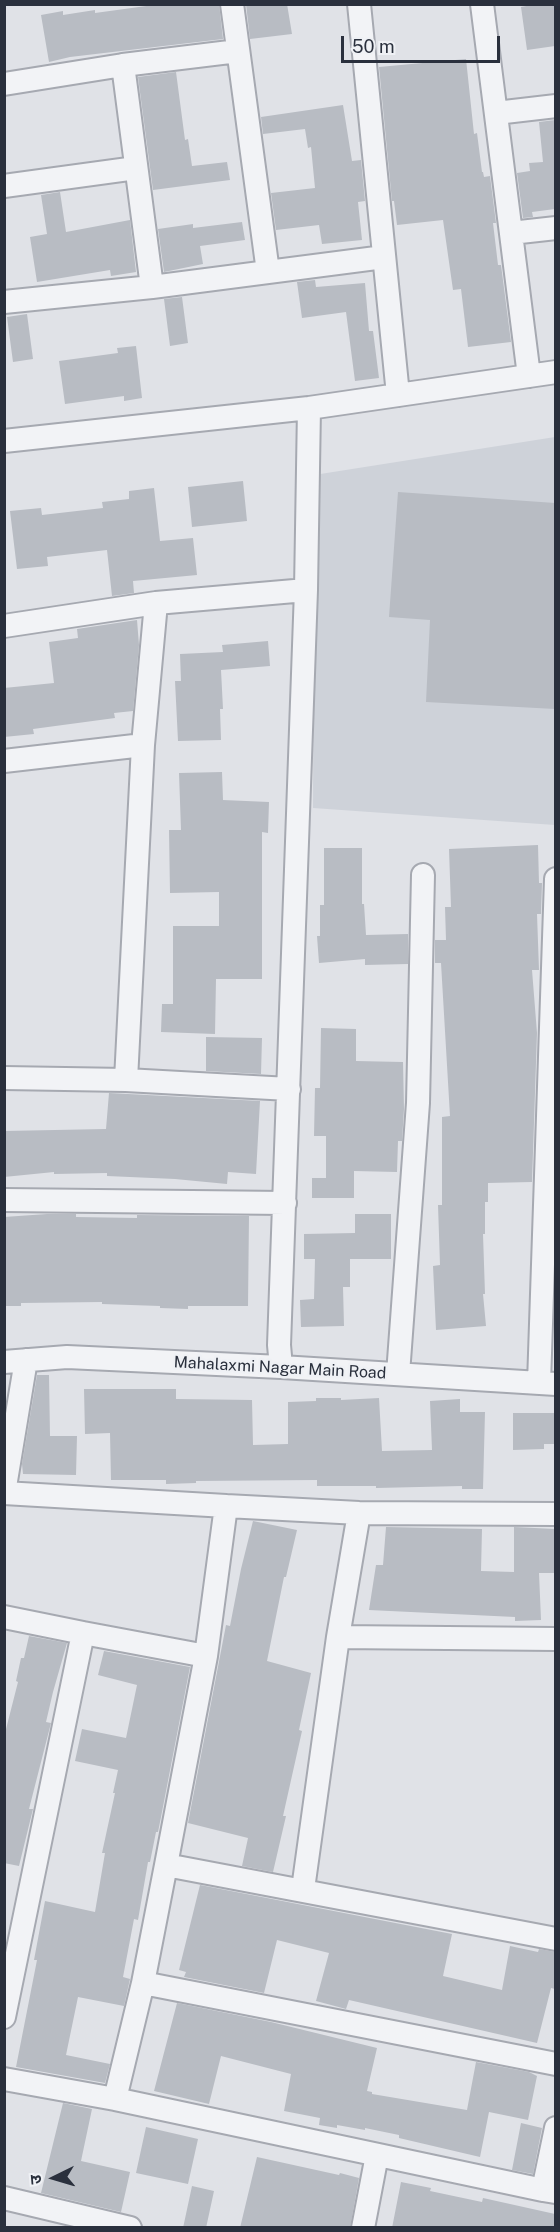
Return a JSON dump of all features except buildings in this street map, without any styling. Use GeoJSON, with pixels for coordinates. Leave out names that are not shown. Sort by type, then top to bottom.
{"type":"FeatureCollection","features":[{"type":"Feature","properties":{"kind":"street"},"geometry":{"type":"LineString","coordinates":[[232,4],[268,272]]}},
{"type":"Feature","properties":{"kind":"street"},"geometry":{"type":"LineString","coordinates":[[359,4],[398,395]]}},
{"type":"Feature","properties":{"kind":"street"},"geometry":{"type":"LineString","coordinates":[[482,4],[529,376]]}},
{"type":"Feature","properties":{"kind":"street"},"geometry":{"type":"LineString","coordinates":[[4,84],[123,65],[238,51]]}},
{"type":"Feature","properties":{"kind":"street"},"geometry":{"type":"LineString","coordinates":[[123,65],[152,287]]}},
{"type":"Feature","properties":{"kind":"street"},"geometry":{"type":"LineString","coordinates":[[496,113],[555,106]]}},
{"type":"Feature","properties":{"kind":"street"},"geometry":{"type":"LineString","coordinates":[[4,186],[136,168]]}},
{"type":"Feature","properties":{"kind":"street"},"geometry":{"type":"LineString","coordinates":[[511,233],[555,228]]}},
{"type":"Feature","properties":{"kind":"street"},"geometry":{"type":"LineString","coordinates":[[4,302],[152,287],[384,257]]}},
{"type":"Feature","properties":{"kind":"street"},"geometry":{"type":"LineString","coordinates":[[4,441],[309,408],[555,372]]}},
{"type":"Feature","properties":{"kind":"street"},"geometry":{"type":"LineString","coordinates":[[281,1367],[279,1345],[306,590],[309,408]]}},
{"type":"Feature","properties":{"kind":"street"},"geometry":{"type":"LineString","coordinates":[[4,626],[156,603],[306,590]]}},
{"type":"Feature","properties":{"kind":"street"},"geometry":{"type":"LineString","coordinates":[[126,1080],[143,745],[156,603]]}},
{"type":"Feature","properties":{"kind":"street"},"geometry":{"type":"LineString","coordinates":[[4,761],[143,745]]}},
{"type":"Feature","properties":{"kind":"street"},"geometry":{"type":"LineString","coordinates":[[398,1374],[418,1103],[423,875]]}},
{"type":"Feature","properties":{"kind":"street"},"geometry":{"type":"LineString","coordinates":[[547,1384],[555,879]]}},
{"type":"Feature","properties":{"kind":"street"},"geometry":{"type":"LineString","coordinates":[[4,1078],[126,1080],[289,1089]]}},
{"type":"Feature","properties":{"kind":"street"},"geometry":{"type":"LineString","coordinates":[[4,1200],[285,1203]]}},
{"type":"Feature","properties":{"kind":"street","name":"Mahalaxmi Nagar Main Road"},"geometry":{"type":"LineString","coordinates":[[15,1361],[67,1357],[281,1367],[547,1384]]}},
{"type":"Feature","properties":{"kind":"street"},"geometry":{"type":"LineString","coordinates":[[15,1361],[4,1493],[359,1513],[555,1514]]}},
{"type":"Feature","properties":{"kind":"street"},"geometry":{"type":"LineString","coordinates":[[115,2099],[143,1983],[206,1656],[225,1506]]}},
{"type":"Feature","properties":{"kind":"street"},"geometry":{"type":"LineString","coordinates":[[303,1889],[338,1637],[359,1513]]}},
{"type":"Feature","properties":{"kind":"street"},"geometry":{"type":"LineString","coordinates":[[4,1617],[206,1656]]}},
{"type":"Feature","properties":{"kind":"street"},"geometry":{"type":"LineString","coordinates":[[4,2017],[83,1633]]}},
{"type":"Feature","properties":{"kind":"street"},"geometry":{"type":"LineString","coordinates":[[338,1637],[555,1639]]}},
{"type":"Feature","properties":{"kind":"street"},"geometry":{"type":"LineString","coordinates":[[166,1865],[303,1889],[555,1939]]}},
{"type":"Feature","properties":{"kind":"street"},"geometry":{"type":"LineString","coordinates":[[143,1983],[555,2064]]}},
{"type":"Feature","properties":{"kind":"street"},"geometry":{"type":"LineString","coordinates":[[4,2079],[115,2099],[549,2191],[555,2128]]}},
{"type":"Feature","properties":{"kind":"street"},"geometry":{"type":"LineString","coordinates":[[363,2228],[377,2156]]}},
{"type":"Feature","properties":{"kind":"street"},"geometry":{"type":"LineString","coordinates":[[4,2198],[130,2228]]}},
{"type":"Feature","properties":{"kind":"shaded area"},"geometry":{"type":"Polygon","coordinates":[[[555,437],[555,825],[313,808],[314,475],[555,437]]]}}]}
